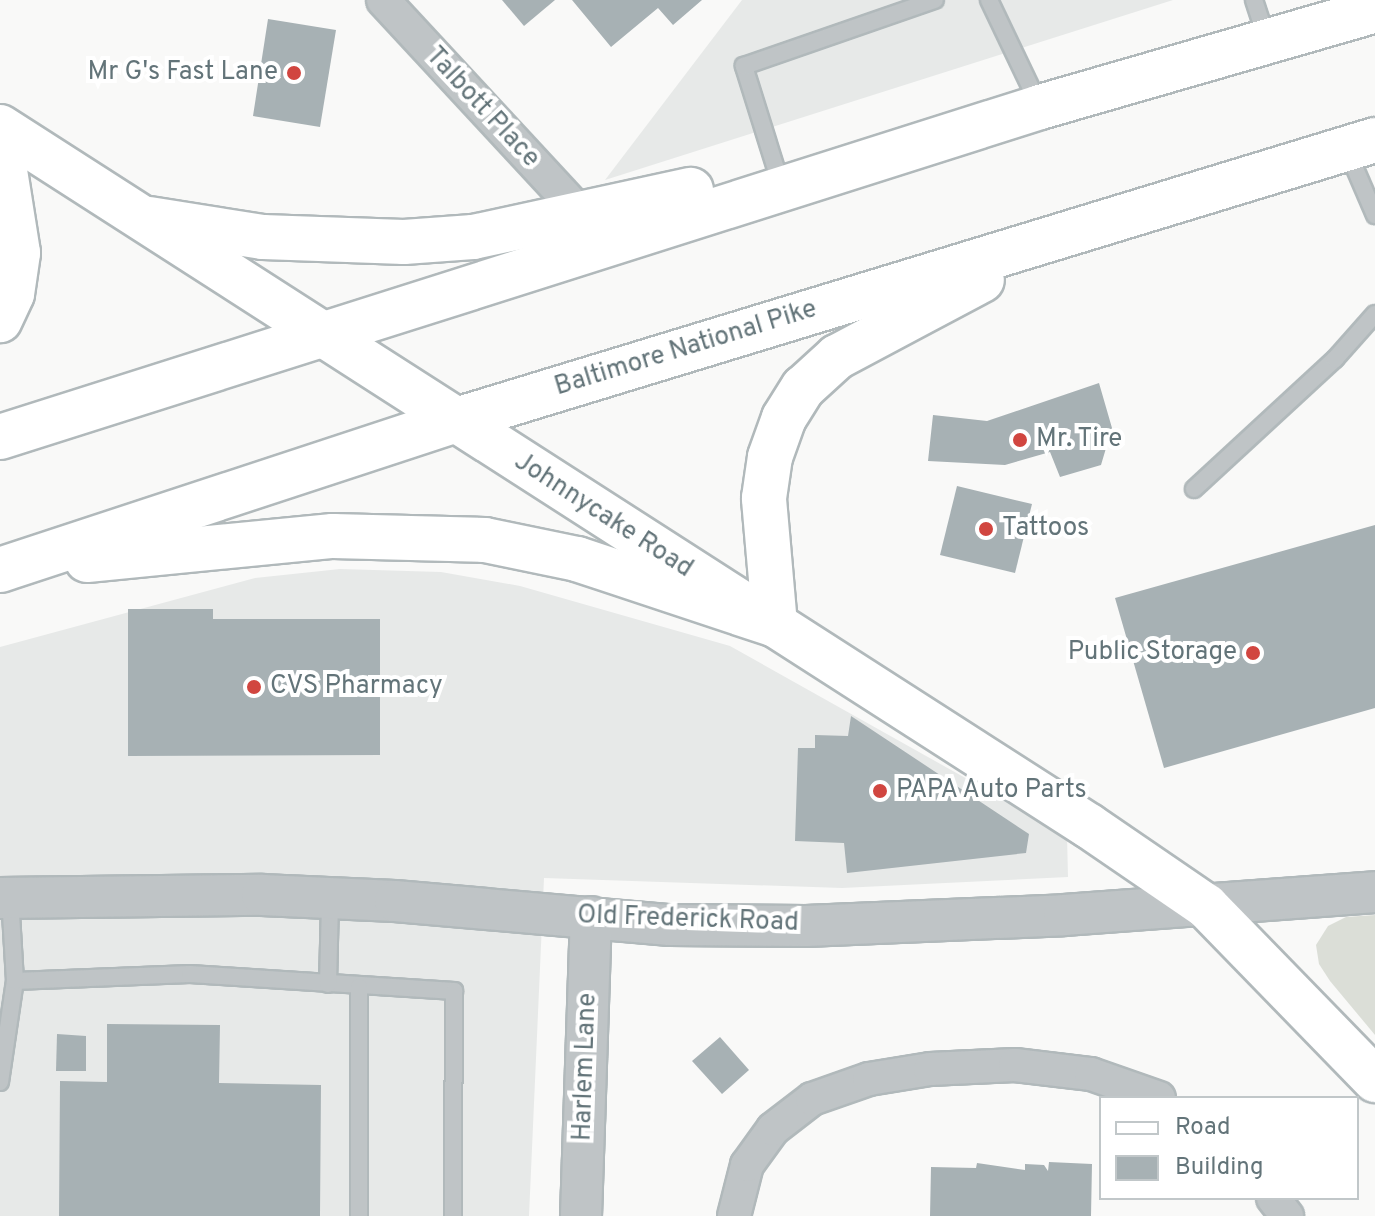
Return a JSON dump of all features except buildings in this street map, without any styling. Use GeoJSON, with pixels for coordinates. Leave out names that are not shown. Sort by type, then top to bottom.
{"type":"FeatureCollection","features":[{"type":"Feature","properties":{"kind":"main road"},"geometry":{"type":"LineString","coordinates":[[0,437],[324,333],[779,179],[1375,10]]}},
{"type":"Feature","properties":{"kind":"main road","name":"Johnnycake Road"},"geometry":{"type":"LineString","coordinates":[[0,127],[149,219],[453,421],[1089,826],[1206,906],[1375,1080]]}},
{"type":"Feature","properties":{"kind":"main road"},"geometry":{"type":"LineString","coordinates":[[0,139],[18,253],[12,294],[0,320]]}},
{"type":"Feature","properties":{"kind":"main road","name":"Baltimore National Pike"},"geometry":{"type":"LineString","coordinates":[[3,569],[453,421],[1106,218],[1360,144]]}},
{"type":"Feature","properties":{"kind":"main road"},"geometry":{"type":"LineString","coordinates":[[149,219],[337,243],[473,237],[779,179]]}},
{"type":"Feature","properties":{"kind":"main road"},"geometry":{"type":"LineString","coordinates":[[3,569],[333,536],[439,537],[577,559],[775,625],[764,498],[770,457],[784,418],[803,388],[837,357],[890,325],[1106,218]]}},
{"type":"Feature","properties":{"kind":"street","name":"Talbott Place"},"geometry":{"type":"LineString","coordinates":[[389,2],[582,215]]}},
{"type":"Feature","properties":{"kind":"street","name":"Old Frederick Road"},"geometry":{"type":"LineString","coordinates":[[5,898],[330,898],[670,925],[806,926],[1206,906],[1375,892]]}},
{"type":"Feature","properties":{"kind":"street","name":"Harlem Lane"},"geometry":{"type":"LineString","coordinates":[[581,1216],[591,917]]}},
{"type":"Feature","properties":{"kind":"street"},"geometry":{"type":"LineString","coordinates":[[734,1216],[747,1165],[773,1129],[812,1099],[869,1079],[930,1069],[1015,1065],[1091,1074],[1153,1096]]}},
{"type":"Feature","properties":{"kind":"street"},"geometry":{"type":"LineString","coordinates":[[1275,1200],[1287,1216]]}},
{"type":"Feature","properties":{"kind":"lane"},"geometry":{"type":"LineString","coordinates":[[779,179],[744,66],[935,0]]}},
{"type":"Feature","properties":{"kind":"lane"},"geometry":{"type":"LineString","coordinates":[[989,0],[1040,107]]}},
{"type":"Feature","properties":{"kind":"lane"},"geometry":{"type":"LineString","coordinates":[[1254,0],[1268,41]]}},
{"type":"Feature","properties":{"kind":"lane"},"geometry":{"type":"LineString","coordinates":[[1360,144],[1375,215]]}},
{"type":"Feature","properties":{"kind":"lane"},"geometry":{"type":"LineString","coordinates":[[1194,489],[1335,359],[1375,314]]}},
{"type":"Feature","properties":{"kind":"lane"},"geometry":{"type":"LineString","coordinates":[[0,1082],[15,981],[5,898]]}},
{"type":"Feature","properties":{"kind":"lane"},"geometry":{"type":"LineString","coordinates":[[328,984],[330,898]]}},
{"type":"Feature","properties":{"kind":"lane"},"geometry":{"type":"LineString","coordinates":[[15,981],[190,974],[454,991],[453,1216]]}},
{"type":"Feature","properties":{"kind":"lane"},"geometry":{"type":"LineString","coordinates":[[359,987],[359,1216]]}},
{"type":"Feature","properties":{"kind":"shaded area"},"geometry":{"type":"Polygon","coordinates":[[[742,0],[1173,0],[605,180],[742,0]]]}},
{"type":"Feature","properties":{"kind":"shaded area"},"geometry":{"type":"Polygon","coordinates":[[[340,569],[441,572],[520,586],[730,646],[1067,835],[1068,877],[842,888],[544,878],[529,1216],[0,1216],[0,647],[255,578],[340,569]]]}},
{"type":"Feature","properties":{"kind":"shaded area"},"geometry":{"type":"Polygon","coordinates":[[[1375,915],[1375,1035],[1330,981],[1319,964],[1316,945],[1328,926],[1346,917],[1375,915]]]}},
{"type":"Feature","properties":{"kind":"place","name":"Mr G's Fast Lane"},"geometry":{"type":"Point","coordinates":[294,73]}},
{"type":"Feature","properties":{"kind":"place","name":"Mr. Tire"},"geometry":{"type":"Point","coordinates":[1020,440]}},
{"type":"Feature","properties":{"kind":"place","name":"Tattoos"},"geometry":{"type":"Point","coordinates":[986,529]}},
{"type":"Feature","properties":{"kind":"place","name":"Public Storage"},"geometry":{"type":"Point","coordinates":[1253,653]}},
{"type":"Feature","properties":{"kind":"place","name":"CVS Pharmacy"},"geometry":{"type":"Point","coordinates":[254,687]}},
{"type":"Feature","properties":{"kind":"place","name":"PAPA Auto Parts"},"geometry":{"type":"Point","coordinates":[880,791]}}]}
